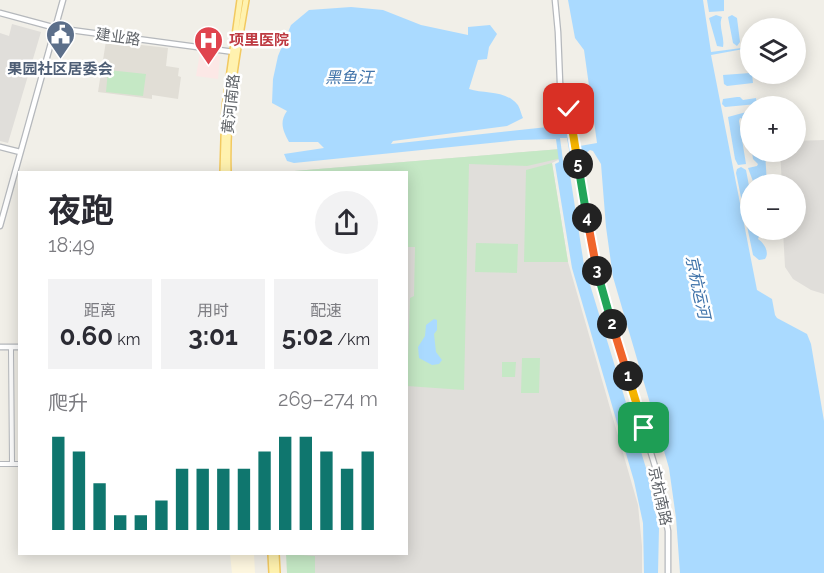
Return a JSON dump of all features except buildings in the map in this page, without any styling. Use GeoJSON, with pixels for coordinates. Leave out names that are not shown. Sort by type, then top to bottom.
{"type":"FeatureCollection","features":[{"type":"Feature","properties":{"kind":"main road","name":"黄河南路"},"geometry":{"type":"LineString","coordinates":[[228,171],[228,135],[240,0]]}},
{"type":"Feature","properties":{"kind":"main road","name":"黄河南路"},"geometry":{"type":"LineString","coordinates":[[223,171],[225,107],[246,0]]}},
{"type":"Feature","properties":{"kind":"main road"},"geometry":{"type":"LineString","coordinates":[[272,573],[273,555]]}},
{"type":"Feature","properties":{"kind":"main road"},"geometry":{"type":"LineString","coordinates":[[273,555],[277,573]]}},
{"type":"Feature","properties":{"kind":"street"},"geometry":{"type":"LineString","coordinates":[[0,226],[63,0]]}},
{"type":"Feature","properties":{"kind":"street","name":"京杭南路"},"geometry":{"type":"LineString","coordinates":[[555,0],[560,83],[569,109],[595,267],[657,473],[668,531],[668,573]]}},
{"type":"Feature","properties":{"kind":"street","name":"建业路"},"geometry":{"type":"LineString","coordinates":[[0,13],[56,28],[234,52]]}},
{"type":"Feature","properties":{"kind":"street"},"geometry":{"type":"LineString","coordinates":[[0,147],[20,152]]}},
{"type":"Feature","properties":{"kind":"street"},"geometry":{"type":"LineString","coordinates":[[0,347],[18,347]]}},
{"type":"Feature","properties":{"kind":"street"},"geometry":{"type":"LineString","coordinates":[[12,347],[12,464]]}},
{"type":"Feature","properties":{"kind":"street"},"geometry":{"type":"LineString","coordinates":[[0,464],[18,464]]}},
{"type":"Feature","properties":{"kind":"shaded area"},"geometry":{"type":"Polygon","coordinates":[[[12,24],[41,32],[8,143],[0,141],[0,33],[9,36],[12,24]]]}},
{"type":"Feature","properties":{"kind":"shaded area"},"geometry":{"type":"Polygon","coordinates":[[[106,41],[168,48],[166,66],[179,68],[178,76],[181,77],[178,99],[152,95],[152,99],[98,92],[106,41]]]}},
{"type":"Feature","properties":{"kind":"shaded area","name":"项里医院"},"geometry":{"type":"Polygon","coordinates":[[[200,53],[220,56],[218,79],[196,76],[200,53]]]}},
{"type":"Feature","properties":{"kind":"shaded area"},"geometry":{"type":"Polygon","coordinates":[[[824,140],[824,294],[811,290],[793,279],[785,267],[784,240],[806,240],[806,174],[781,174],[781,162],[806,162],[806,141],[824,140]]]}},
{"type":"Feature","properties":{"kind":"shaded area"},"geometry":{"type":"Polygon","coordinates":[[[561,149],[562,158],[552,163],[568,262],[638,505],[642,573],[315,573],[315,556],[297,556],[408,555],[408,171],[294,171],[561,149]]]}},
{"type":"Feature","properties":{"kind":"shaded area"},"geometry":{"type":"Polygon","coordinates":[[[230,555],[254,555],[255,573],[232,573],[230,555]]]}},
{"type":"Feature","properties":{"kind":"green space"},"geometry":{"type":"Polygon","coordinates":[[[108,70],[146,74],[143,96],[106,92],[108,70]]]}},
{"type":"Feature","properties":{"kind":"green space"},"geometry":{"type":"Polygon","coordinates":[[[561,149],[562,158],[527,166],[469,164],[464,390],[408,386],[410,298],[414,296],[415,247],[408,247],[408,171],[294,171],[561,149]]]}},
{"type":"Feature","properties":{"kind":"green space"},"geometry":{"type":"Polygon","coordinates":[[[552,163],[568,262],[524,262],[526,170],[552,163]]]}},
{"type":"Feature","properties":{"kind":"green space"},"geometry":{"type":"Polygon","coordinates":[[[476,243],[518,244],[517,273],[475,272],[476,243]]]}},
{"type":"Feature","properties":{"kind":"green space"},"geometry":{"type":"Polygon","coordinates":[[[522,358],[540,358],[539,393],[521,393],[522,358]]]}},
{"type":"Feature","properties":{"kind":"green space"},"geometry":{"type":"Polygon","coordinates":[[[502,362],[516,362],[515,377],[502,377],[502,362]]]}},
{"type":"Feature","properties":{"kind":"green space"},"geometry":{"type":"Polygon","coordinates":[[[286,555],[315,556],[315,573],[287,573],[286,555]]]}},
{"type":"Feature","properties":{"kind":"water"},"geometry":{"type":"Polygon","coordinates":[[[568,0],[703,0],[711,52],[740,48],[711,55],[740,203],[740,240],[747,240],[757,290],[772,299],[777,318],[807,334],[811,344],[824,421],[824,573],[680,573],[669,468],[613,277],[601,164],[593,151],[570,155],[567,138],[560,138],[563,161],[568,162],[584,265],[646,468],[659,528],[658,573],[644,573],[643,523],[634,481],[572,268],[555,164],[559,162],[556,139],[519,140],[294,163],[287,161],[284,154],[324,148],[318,142],[289,142],[283,123],[287,111],[272,103],[273,79],[278,56],[291,25],[309,10],[351,7],[383,10],[421,25],[468,35],[468,27],[490,25],[497,34],[489,47],[487,59],[478,60],[469,89],[507,96],[518,105],[523,118],[507,126],[393,141],[391,144],[566,125],[572,133],[574,147],[597,143],[584,50],[575,38],[568,0]]]}},
{"type":"Feature","properties":{"kind":"water"},"geometry":{"type":"Polygon","coordinates":[[[707,0],[724,0],[724,11],[709,12],[707,0]]]}},
{"type":"Feature","properties":{"kind":"water"},"geometry":{"type":"Polygon","coordinates":[[[716,15],[722,17],[723,47],[717,46],[709,18],[716,15]]]}},
{"type":"Feature","properties":{"kind":"water"},"geometry":{"type":"Polygon","coordinates":[[[732,15],[737,18],[740,42],[737,46],[733,43],[728,17],[732,15]]]}},
{"type":"Feature","properties":{"kind":"water"},"geometry":{"type":"Polygon","coordinates":[[[740,74],[740,84],[744,84],[727,86],[724,84],[723,75],[740,74]]]}},
{"type":"Feature","properties":{"kind":"water"},"geometry":{"type":"Polygon","coordinates":[[[740,97],[740,106],[725,107],[722,104],[723,99],[740,97]]]}},
{"type":"Feature","properties":{"kind":"water"},"geometry":{"type":"Polygon","coordinates":[[[740,114],[740,162],[746,164],[738,165],[735,159],[728,117],[740,114]]]}},
{"type":"Feature","properties":{"kind":"water"},"geometry":{"type":"Polygon","coordinates":[[[756,162],[766,162],[766,174],[750,174],[748,168],[758,164],[756,162]]]}},
{"type":"Feature","properties":{"kind":"water"},"geometry":{"type":"Polygon","coordinates":[[[741,167],[746,170],[747,174],[740,174],[740,192],[736,173],[741,167]]]}},
{"type":"Feature","properties":{"kind":"water"},"geometry":{"type":"Polygon","coordinates":[[[750,240],[759,240],[767,251],[765,259],[759,260],[753,255],[750,240]]]}},
{"type":"Feature","properties":{"kind":"water"},"geometry":{"type":"Polygon","coordinates":[[[434,319],[437,320],[437,330],[434,334],[436,352],[442,360],[439,364],[432,365],[419,358],[418,347],[425,336],[426,325],[434,319]]]}},
{"type":"Feature","properties":{"kind":"place","name":"果园社区居委会"},"geometry":{"type":"Point","coordinates":[60,60]}},
{"type":"Feature","properties":{"kind":"place","name":"项里医院"},"geometry":{"type":"Point","coordinates":[208,66]}},
{"type":"Feature","properties":{"kind":"route"},"geometry":{"type":"LineString","coordinates":[[569,109],[595,267],[644,428]]}},
{"type":"Feature","properties":{"kind":"water label","name":"黑鱼汪"},"geometry":{"type":"Point","coordinates":[349,77]}},
{"type":"Feature","properties":{"kind":"water label","name":"京杭运河"},"geometry":{"type":"Point","coordinates":[698,287]}}]}
